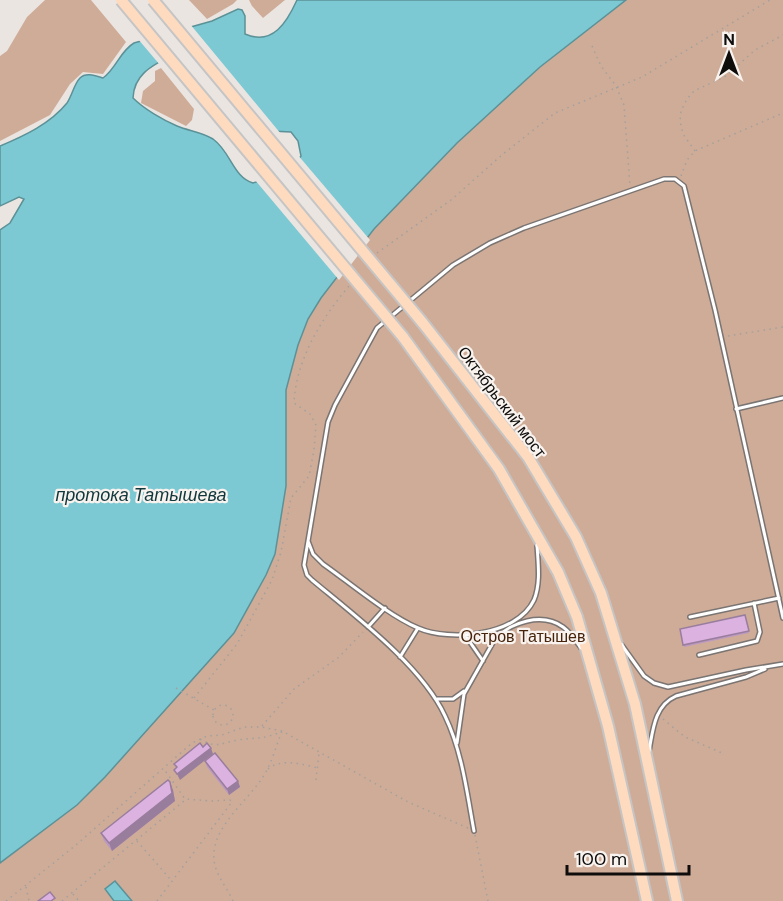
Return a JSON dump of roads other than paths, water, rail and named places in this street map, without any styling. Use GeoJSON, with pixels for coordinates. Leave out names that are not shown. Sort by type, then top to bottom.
{"type":"FeatureCollection","features":[{"type":"Feature","properties":{"kind":"main road"},"geometry":{"type":"LineString","coordinates":[[121,0],[403,337],[500,469],[558,572],[577,617],[608,726],[647,901]]}},
{"type":"Feature","properties":{"kind":"main road","name":"Октябрьский мост"},"geometry":{"type":"LineString","coordinates":[[153,0],[422,322],[528,457],[576,537],[601,593],[636,704],[677,901]]}},
{"type":"Feature","properties":{"kind":"lane"},"geometry":{"type":"LineString","coordinates":[[466,690],[453,699],[439,700],[400,657],[308,576],[304,566],[308,539],[328,423],[334,405],[377,328],[453,265],[483,246],[524,228],[664,179],[672,178],[687,188],[783,618]]}},
{"type":"Feature","properties":{"kind":"lane"},"geometry":{"type":"LineString","coordinates":[[736,409],[783,398]]}},
{"type":"Feature","properties":{"kind":"lane"},"geometry":{"type":"LineString","coordinates":[[308,539],[315,557],[385,608],[418,628],[442,634],[465,635],[488,633],[500,628],[516,619],[533,602],[538,586],[537,535]]}},
{"type":"Feature","properties":{"kind":"lane"},"geometry":{"type":"LineString","coordinates":[[690,617],[779,598]]}},
{"type":"Feature","properties":{"kind":"lane"},"geometry":{"type":"LineString","coordinates":[[699,655],[757,641],[760,632],[754,603]]}},
{"type":"Feature","properties":{"kind":"lane"},"geometry":{"type":"LineString","coordinates":[[368,627],[385,608]]}},
{"type":"Feature","properties":{"kind":"lane"},"geometry":{"type":"LineString","coordinates":[[457,746],[459,717],[466,690],[499,635],[524,621],[534,619],[548,621],[563,627],[590,659]]}},
{"type":"Feature","properties":{"kind":"lane"},"geometry":{"type":"LineString","coordinates":[[400,657],[418,628]]}},
{"type":"Feature","properties":{"kind":"lane"},"geometry":{"type":"LineString","coordinates":[[465,635],[483,661]]}},
{"type":"Feature","properties":{"kind":"lane"},"geometry":{"type":"LineString","coordinates":[[615,635],[644,676],[663,686],[674,687],[783,664]]}},
{"type":"Feature","properties":{"kind":"lane"},"geometry":{"type":"LineString","coordinates":[[648,758],[659,711],[668,700],[770,667]]}},
{"type":"Feature","properties":{"kind":"lane"},"geometry":{"type":"LineString","coordinates":[[434,696],[447,718],[457,746],[474,831]]}},
{"type":"Feature","properties":{"kind":"water","name":"протока Татышева"},"geometry":{"type":"Polygon","coordinates":[[[297,0],[626,0],[540,67],[457,143],[374,229],[321,298],[308,319],[298,345],[286,390],[286,486],[275,554],[234,633],[105,777],[77,805],[0,863],[0,230],[10,223],[24,199],[19,197],[0,206],[0,146],[27,134],[53,117],[67,103],[76,83],[82,76],[103,78],[134,43],[212,21],[238,9],[242,10],[245,16],[245,34],[264,37],[284,24],[297,0]],[[176,53],[154,65],[137,82],[133,98],[166,121],[213,139],[246,180],[253,183],[289,171],[301,156],[298,141],[291,132],[270,131],[201,55],[176,53]]]}},
{"type":"Feature","properties":{"kind":"water"},"geometry":{"type":"Polygon","coordinates":[[[115,881],[132,901],[114,901],[105,889],[115,881]]]}},
{"type":"Feature","properties":{"kind":"park label","name":"Остров Татышев"},"geometry":{"type":"Point","coordinates":[523,636]}}]}
